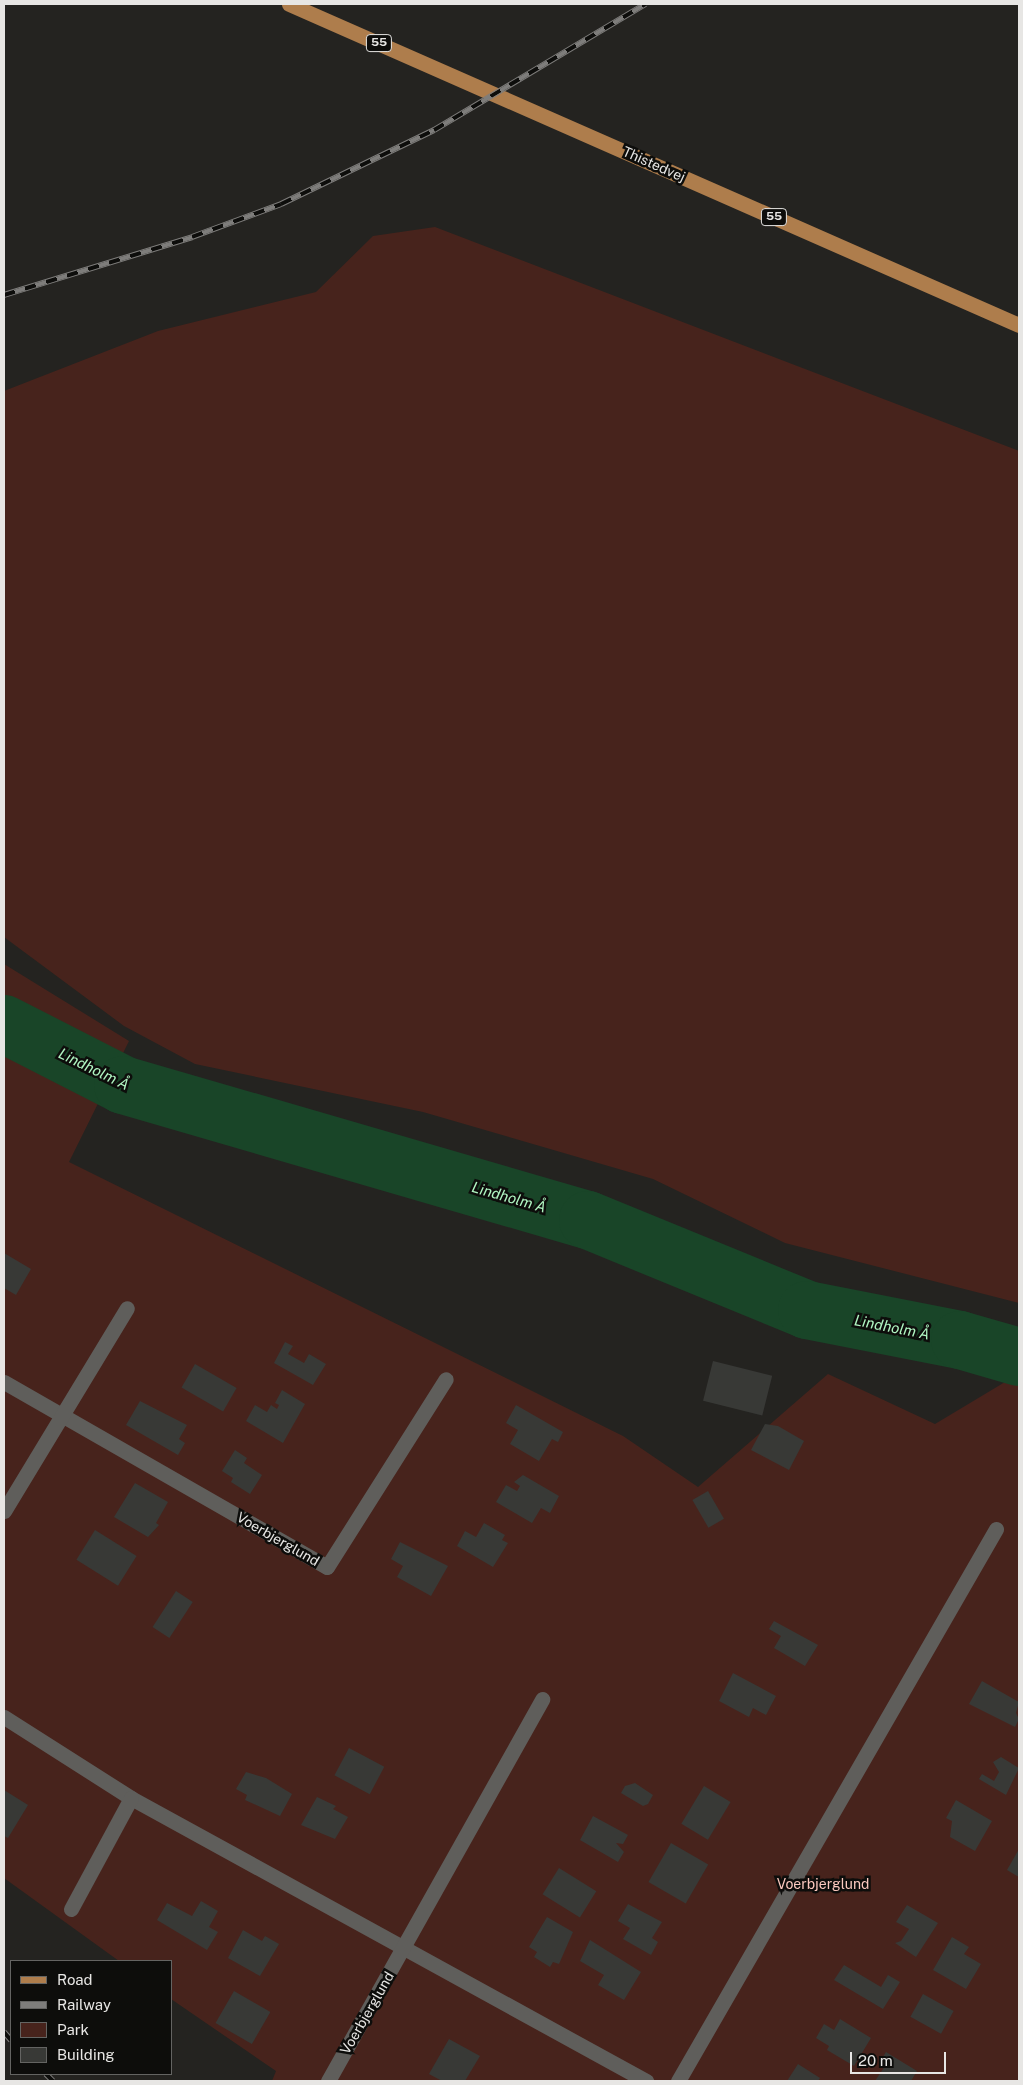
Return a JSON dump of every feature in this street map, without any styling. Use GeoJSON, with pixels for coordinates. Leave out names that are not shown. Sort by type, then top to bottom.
{"type":"FeatureCollection","features":[{"type":"Feature","properties":{"kind":"main road","name":"Thistedvej"},"geometry":{"type":"LineString","coordinates":[[290,4],[1019,325]]}},
{"type":"Feature","properties":{"kind":"street"},"geometry":{"type":"LineString","coordinates":[[4,1511],[127,1308]]}},
{"type":"Feature","properties":{"kind":"street","name":"Voerbjerglund"},"geometry":{"type":"LineString","coordinates":[[4,1382],[327,1568],[446,1379]]}},
{"type":"Feature","properties":{"kind":"street"},"geometry":{"type":"LineString","coordinates":[[678,2081],[996,1529]]}},
{"type":"Feature","properties":{"kind":"street","name":"Voerbjerglund"},"geometry":{"type":"LineString","coordinates":[[328,2081],[542,1699]]}},
{"type":"Feature","properties":{"kind":"street"},"geometry":{"type":"LineString","coordinates":[[4,1717],[131,1798],[405,1946],[646,2081]]}},
{"type":"Feature","properties":{"kind":"street"},"geometry":{"type":"LineString","coordinates":[[71,1909],[131,1798]]}},
{"type":"Feature","properties":{"kind":"green space"},"geometry":{"type":"Polygon","coordinates":[[[435,227],[1019,451],[1019,1303],[785,1243],[653,1179],[423,1112],[195,1064],[124,1026],[4,937],[4,391],[158,331],[316,292],[373,236],[435,227]]]}},
{"type":"Feature","properties":{"kind":"green space"},"geometry":{"type":"Polygon","coordinates":[[[4,964],[129,1041],[69,1162],[623,1436],[698,1487],[828,1374],[935,1424],[1010,1379],[1019,1382],[1019,2081],[272,2081],[276,2071],[172,2000],[172,1960],[118,1960],[4,1878],[4,964]]]}},
{"type":"Feature","properties":{"kind":"building"},"geometry":{"type":"Polygon","coordinates":[[[4,1253],[31,1269],[16,1295],[4,1288],[4,1253]]]}},
{"type":"Feature","properties":{"kind":"building"},"geometry":{"type":"Polygon","coordinates":[[[285,1342],[293,1346],[288,1354],[304,1363],[309,1354],[326,1364],[313,1385],[274,1363],[285,1342]]]}},
{"type":"Feature","properties":{"kind":"building"},"geometry":{"type":"Polygon","coordinates":[[[713,1361],[772,1376],[762,1416],[703,1401],[713,1361]]]}},
{"type":"Feature","properties":{"kind":"building"},"geometry":{"type":"Polygon","coordinates":[[[195,1364],[237,1388],[223,1411],[182,1387],[195,1364]]]}},
{"type":"Feature","properties":{"kind":"building"},"geometry":{"type":"Polygon","coordinates":[[[282,1390],[305,1404],[283,1443],[246,1421],[255,1405],[267,1412],[271,1405],[277,1409],[279,1405],[275,1403],[282,1390]]]}},
{"type":"Feature","properties":{"kind":"building"},"geometry":{"type":"Polygon","coordinates":[[[140,1401],[187,1425],[179,1439],[185,1443],[178,1455],[126,1425],[140,1401]]]}},
{"type":"Feature","properties":{"kind":"building"},"geometry":{"type":"Polygon","coordinates":[[[516,1405],[563,1432],[558,1442],[552,1439],[539,1461],[510,1444],[518,1430],[506,1423],[516,1405]]]}},
{"type":"Feature","properties":{"kind":"building"},"geometry":{"type":"Polygon","coordinates":[[[765,1424],[778,1426],[804,1441],[789,1470],[751,1450],[765,1424]]]}},
{"type":"Feature","properties":{"kind":"building"},"geometry":{"type":"Polygon","coordinates":[[[235,1450],[247,1458],[244,1463],[262,1475],[250,1494],[231,1482],[233,1478],[222,1471],[235,1450]]]}},
{"type":"Feature","properties":{"kind":"building"},"geometry":{"type":"Polygon","coordinates":[[[523,1475],[559,1496],[550,1513],[541,1508],[532,1523],[496,1502],[506,1485],[517,1491],[520,1486],[514,1482],[523,1475]]]}},
{"type":"Feature","properties":{"kind":"building"},"geometry":{"type":"Polygon","coordinates":[[[135,1483],[168,1502],[156,1523],[159,1525],[148,1537],[114,1517],[135,1483]]]}},
{"type":"Feature","properties":{"kind":"building"},"geometry":{"type":"Polygon","coordinates":[[[708,1491],[724,1519],[708,1528],[692,1500],[708,1491]]]}},
{"type":"Feature","properties":{"kind":"building"},"geometry":{"type":"Polygon","coordinates":[[[484,1523],[505,1535],[502,1540],[508,1543],[493,1567],[457,1546],[465,1531],[476,1537],[484,1523]]]}},
{"type":"Feature","properties":{"kind":"building"},"geometry":{"type":"Polygon","coordinates":[[[95,1530],[137,1556],[118,1586],[76,1560],[95,1530]]]}},
{"type":"Feature","properties":{"kind":"building"},"geometry":{"type":"Polygon","coordinates":[[[400,1542],[448,1566],[431,1596],[397,1577],[403,1566],[391,1559],[400,1542]]]}},
{"type":"Feature","properties":{"kind":"building"},"geometry":{"type":"Polygon","coordinates":[[[176,1591],[193,1602],[169,1638],[153,1627],[176,1591]]]}},
{"type":"Feature","properties":{"kind":"building"},"geometry":{"type":"Polygon","coordinates":[[[774,1621],[818,1645],[805,1666],[774,1648],[781,1636],[769,1629],[774,1621]]]}},
{"type":"Feature","properties":{"kind":"building"},"geometry":{"type":"Polygon","coordinates":[[[733,1673],[776,1696],[766,1715],[753,1708],[749,1717],[719,1701],[733,1673]]]}},
{"type":"Feature","properties":{"kind":"building"},"geometry":{"type":"Polygon","coordinates":[[[982,1681],[1019,1702],[1016,1713],[1019,1719],[1015,1727],[969,1704],[982,1681]]]}},
{"type":"Feature","properties":{"kind":"building"},"geometry":{"type":"Polygon","coordinates":[[[349,1748],[384,1767],[370,1794],[334,1775],[349,1748]]]}},
{"type":"Feature","properties":{"kind":"building"},"geometry":{"type":"Polygon","coordinates":[[[1001,1757],[1019,1768],[1006,1795],[979,1779],[982,1774],[994,1781],[999,1772],[993,1762],[1001,1757]]]}},
{"type":"Feature","properties":{"kind":"building"},"geometry":{"type":"Polygon","coordinates":[[[246,1772],[266,1778],[292,1794],[280,1816],[245,1800],[247,1795],[236,1789],[246,1772]]]}},
{"type":"Feature","properties":{"kind":"building"},"geometry":{"type":"Polygon","coordinates":[[[635,1783],[653,1795],[648,1804],[643,1806],[621,1793],[625,1786],[635,1783]]]}},
{"type":"Feature","properties":{"kind":"building"},"geometry":{"type":"Polygon","coordinates":[[[704,1786],[731,1802],[708,1840],[681,1824],[704,1786]]]}},
{"type":"Feature","properties":{"kind":"building"},"geometry":{"type":"Polygon","coordinates":[[[4,1790],[28,1805],[8,1838],[4,1836],[4,1790]]]}},
{"type":"Feature","properties":{"kind":"building"},"geometry":{"type":"Polygon","coordinates":[[[317,1797],[336,1806],[333,1809],[348,1817],[335,1839],[301,1825],[317,1797]]]}},
{"type":"Feature","properties":{"kind":"building"},"geometry":{"type":"Polygon","coordinates":[[[956,1800],[992,1821],[975,1851],[950,1837],[952,1821],[946,1818],[956,1800]]]}},
{"type":"Feature","properties":{"kind":"building"},"geometry":{"type":"Polygon","coordinates":[[[593,1816],[628,1835],[623,1844],[616,1843],[624,1852],[618,1862],[580,1840],[593,1816]]]}},
{"type":"Feature","properties":{"kind":"building"},"geometry":{"type":"Polygon","coordinates":[[[671,1843],[708,1864],[686,1903],[648,1882],[671,1843]]]}},
{"type":"Feature","properties":{"kind":"building"},"geometry":{"type":"Polygon","coordinates":[[[1019,1849],[1019,1877],[1007,1870],[1019,1849]]]}},
{"type":"Feature","properties":{"kind":"building"},"geometry":{"type":"Polygon","coordinates":[[[559,1868],[596,1891],[580,1918],[543,1894],[559,1868]]]}},
{"type":"Feature","properties":{"kind":"building"},"geometry":{"type":"Polygon","coordinates":[[[201,1901],[218,1911],[209,1927],[218,1932],[207,1950],[157,1920],[167,1903],[192,1916],[201,1901]]]}},
{"type":"Feature","properties":{"kind":"building"},"geometry":{"type":"Polygon","coordinates":[[[628,1904],[662,1922],[652,1938],[658,1942],[651,1955],[623,1939],[630,1928],[618,1921],[628,1904]]]}},
{"type":"Feature","properties":{"kind":"building"},"geometry":{"type":"Polygon","coordinates":[[[907,1905],[938,1923],[916,1957],[895,1943],[901,1941],[909,1929],[896,1922],[907,1905]]]}},
{"type":"Feature","properties":{"kind":"building"},"geometry":{"type":"Polygon","coordinates":[[[547,1917],[573,1932],[559,1964],[553,1962],[550,1967],[534,1957],[537,1952],[529,1947],[547,1917]]]}},
{"type":"Feature","properties":{"kind":"building"},"geometry":{"type":"Polygon","coordinates":[[[243,1930],[262,1941],[265,1936],[279,1944],[260,1976],[228,1958],[243,1930]]]}},
{"type":"Feature","properties":{"kind":"building"},"geometry":{"type":"Polygon","coordinates":[[[952,1937],[969,1947],[964,1954],[981,1964],[966,1989],[933,1970],[952,1937]]]}},
{"type":"Feature","properties":{"kind":"building"},"geometry":{"type":"Polygon","coordinates":[[[590,1940],[641,1972],[624,2000],[598,1985],[604,1975],[580,1961],[590,1940]]]}},
{"type":"Feature","properties":{"kind":"building"},"geometry":{"type":"Polygon","coordinates":[[[844,1965],[881,1987],[888,1975],[900,1982],[883,2009],[834,1980],[844,1965]]]}},
{"type":"Feature","properties":{"kind":"building"},"geometry":{"type":"Polygon","coordinates":[[[234,1991],[270,2012],[252,2044],[216,2023],[234,1991]]]}},
{"type":"Feature","properties":{"kind":"building"},"geometry":{"type":"Polygon","coordinates":[[[923,1994],[954,2011],[941,2034],[910,2017],[923,1994]]]}},
{"type":"Feature","properties":{"kind":"building"},"geometry":{"type":"Polygon","coordinates":[[[840,2019],[871,2038],[854,2066],[827,2050],[829,2046],[816,2038],[824,2024],[834,2030],[840,2019]]]}},
{"type":"Feature","properties":{"kind":"building"},"geometry":{"type":"Polygon","coordinates":[[[449,2039],[480,2056],[465,2081],[442,2081],[429,2074],[449,2039]]]}},
{"type":"Feature","properties":{"kind":"building"},"geometry":{"type":"Polygon","coordinates":[[[886,2052],[917,2071],[911,2081],[875,2081],[885,2066],[879,2063],[886,2052]]]}},
{"type":"Feature","properties":{"kind":"building"},"geometry":{"type":"Polygon","coordinates":[[[798,2064],[820,2078],[818,2081],[787,2081],[798,2064]]]}},
{"type":"Feature","properties":{"kind":"waterway","name":"Lindholm Å"},"geometry":{"type":"LineString","coordinates":[[4,1024],[123,1085],[588,1220],[807,1310],[960,1340],[1019,1357]]}},
{"type":"Feature","properties":{"kind":"railway"},"geometry":{"type":"LineString","coordinates":[[4,295],[192,237],[281,204],[434,130],[645,4]]}},
{"type":"Feature","properties":{"kind":"railway"},"geometry":{"type":"LineString","coordinates":[[4,2032],[10,2039]]}},
{"type":"Feature","properties":{"kind":"railway"},"geometry":{"type":"LineString","coordinates":[[47,2075],[53,2081]]}}]}
